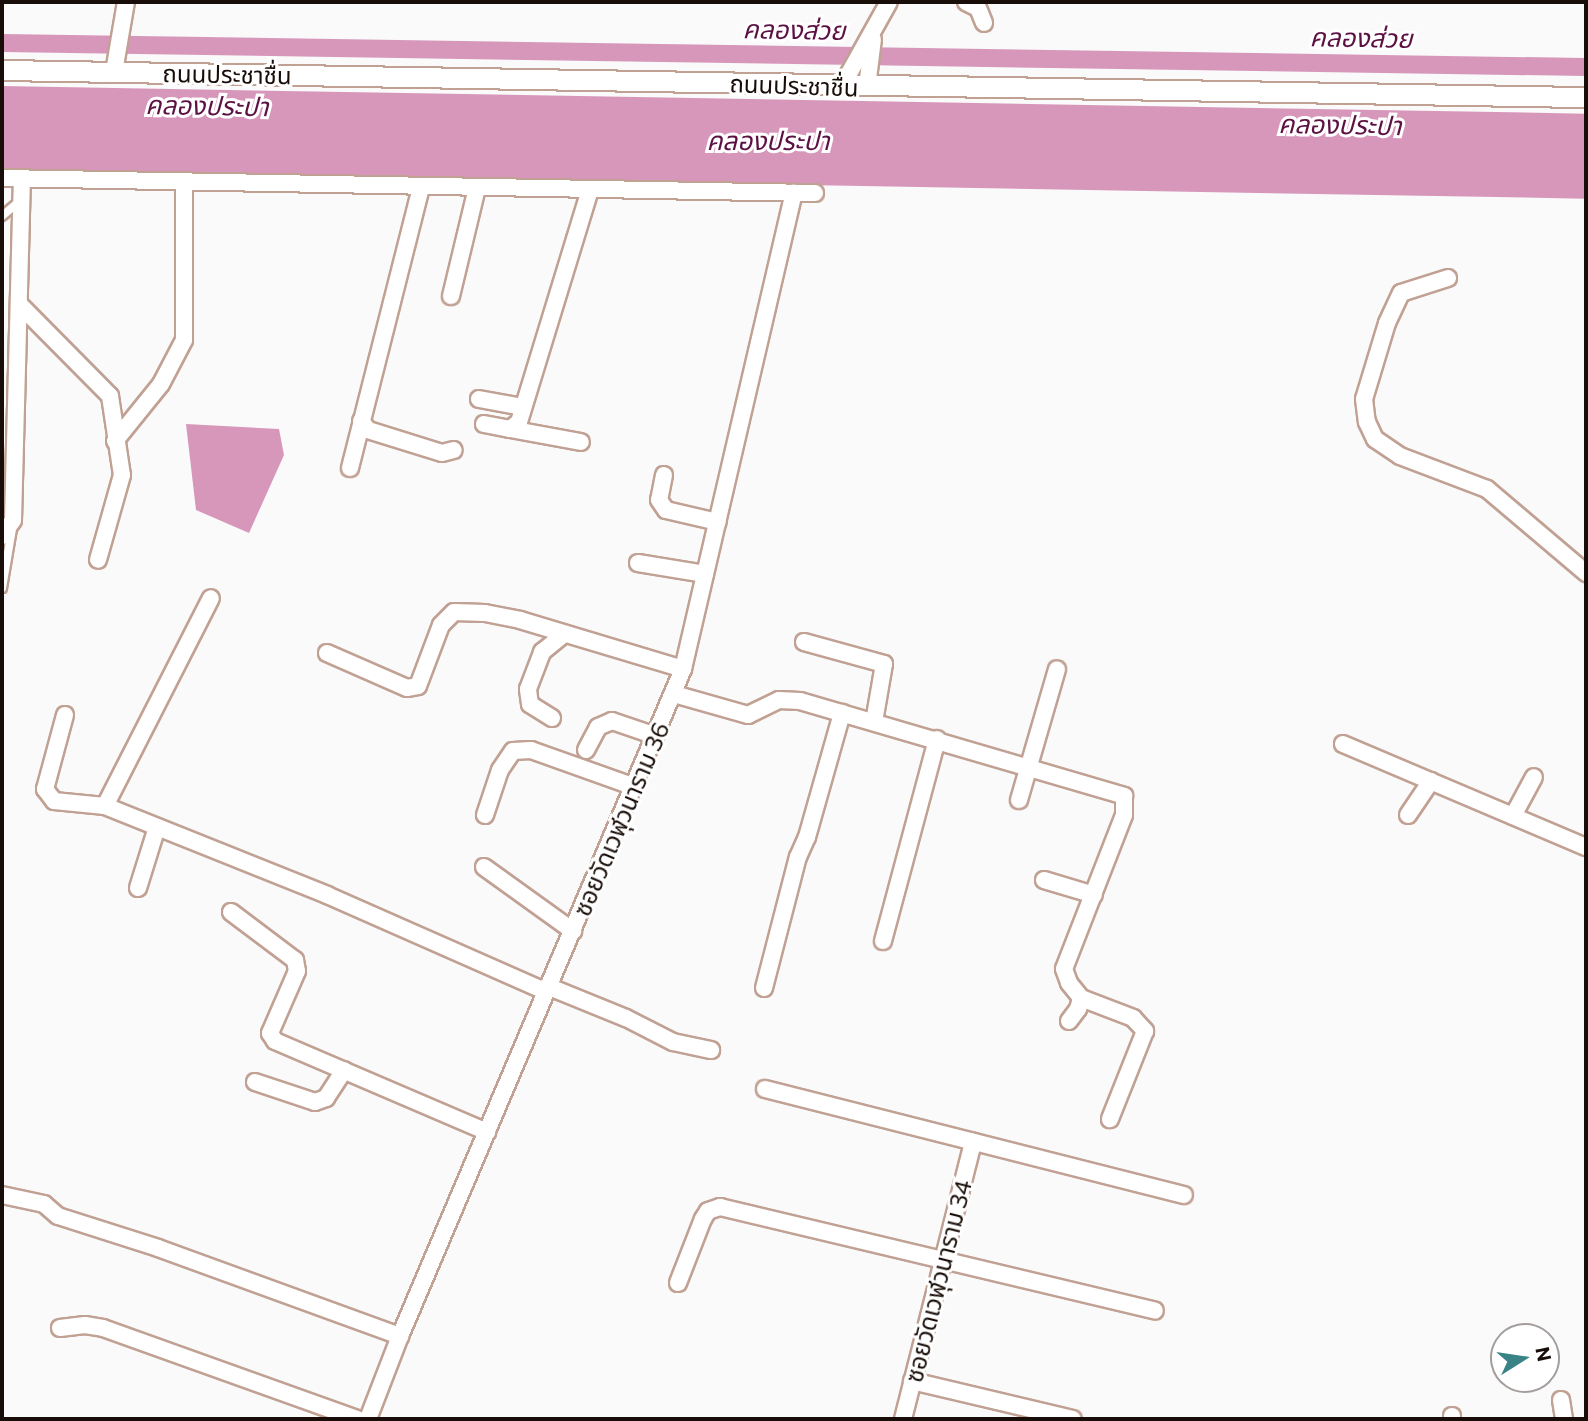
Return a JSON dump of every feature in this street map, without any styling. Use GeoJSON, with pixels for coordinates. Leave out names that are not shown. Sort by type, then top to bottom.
{"type":"FeatureCollection","features":[{"type":"Feature","properties":{"kind":"street"},"geometry":{"type":"LineString","coordinates":[[114,72],[126,2]]}},
{"type":"Feature","properties":{"kind":"street"},"geometry":{"type":"LineString","coordinates":[[842,86],[888,2]]}},
{"type":"Feature","properties":{"kind":"street"},"geometry":{"type":"LineString","coordinates":[[966,2],[978,8],[984,23]]}},
{"type":"Feature","properties":{"kind":"street"},"geometry":{"type":"LineString","coordinates":[[867,87],[874,30]]}},
{"type":"Feature","properties":{"kind":"street","name":"ถนนประชาชื่น"},"geometry":{"type":"LineString","coordinates":[[2,70],[867,87],[1586,97]]}},
{"type":"Feature","properties":{"kind":"street"},"geometry":{"type":"LineString","coordinates":[[2,178],[816,193]]}},
{"type":"Feature","properties":{"kind":"street"},"geometry":{"type":"LineString","coordinates":[[2,536],[13,520],[22,179]]}},
{"type":"Feature","properties":{"kind":"street"},"geometry":{"type":"LineString","coordinates":[[116,440],[161,384],[184,340],[184,182]]}},
{"type":"Feature","properties":{"kind":"street"},"geometry":{"type":"LineString","coordinates":[[350,468],[421,187]]}},
{"type":"Feature","properties":{"kind":"street"},"geometry":{"type":"LineString","coordinates":[[451,296],[477,188]]}},
{"type":"Feature","properties":{"kind":"street"},"geometry":{"type":"LineString","coordinates":[[510,429],[519,422],[590,190]]}},
{"type":"Feature","properties":{"kind":"street","name":"ซอยวัดเวฬุวนาราม 36"},"geometry":{"type":"LineString","coordinates":[[368,1419],[400,1336],[546,988],[635,787],[683,669],[794,192]]}},
{"type":"Feature","properties":{"kind":"street"},"geometry":{"type":"LineString","coordinates":[[1448,278],[1422,289],[1401,293],[1387,323],[1364,399],[1367,422],[1375,439],[1400,456],[1487,489],[1586,573]]}},
{"type":"Feature","properties":{"kind":"street"},"geometry":{"type":"LineString","coordinates":[[19,304],[110,396],[122,475],[98,561]]}},
{"type":"Feature","properties":{"kind":"street"},"geometry":{"type":"LineString","coordinates":[[479,399],[523,407]]}},
{"type":"Feature","properties":{"kind":"street"},"geometry":{"type":"LineString","coordinates":[[361,421],[368,430],[442,453],[454,450]]}},
{"type":"Feature","properties":{"kind":"street"},"geometry":{"type":"LineString","coordinates":[[484,424],[581,442]]}},
{"type":"Feature","properties":{"kind":"street"},"geometry":{"type":"LineString","coordinates":[[664,475],[659,500],[666,510],[718,522]]}},
{"type":"Feature","properties":{"kind":"street"},"geometry":{"type":"LineString","coordinates":[[638,563],[705,574]]}},
{"type":"Feature","properties":{"kind":"street"},"geometry":{"type":"LineString","coordinates":[[105,806],[211,598]]}},
{"type":"Feature","properties":{"kind":"street"},"geometry":{"type":"LineString","coordinates":[[327,653],[407,688],[418,686],[442,625],[454,612],[520,620],[683,669]]}},
{"type":"Feature","properties":{"kind":"street"},"geometry":{"type":"LineString","coordinates":[[552,718],[530,705],[528,688],[542,652],[564,634]]}},
{"type":"Feature","properties":{"kind":"street"},"geometry":{"type":"LineString","coordinates":[[804,642],[884,664],[874,722]]}},
{"type":"Feature","properties":{"kind":"street"},"geometry":{"type":"LineString","coordinates":[[1019,800],[1057,669]]}},
{"type":"Feature","properties":{"kind":"street"},"geometry":{"type":"LineString","coordinates":[[674,694],[748,715],[779,700],[800,701],[1124,796],[1124,816],[1064,969],[1069,984],[1081,998],[1133,1017],[1145,1031],[1110,1119]]}},
{"type":"Feature","properties":{"kind":"street"},"geometry":{"type":"LineString","coordinates":[[764,988],[798,857],[807,837],[842,713]]}},
{"type":"Feature","properties":{"kind":"street"},"geometry":{"type":"LineString","coordinates":[[65,715],[45,789],[54,802],[105,806],[327,895],[546,988],[626,1018],[673,1042],[711,1050]]}},
{"type":"Feature","properties":{"kind":"street"},"geometry":{"type":"LineString","coordinates":[[586,750],[598,727],[612,721],[656,736]]}},
{"type":"Feature","properties":{"kind":"street"},"geometry":{"type":"LineString","coordinates":[[883,941],[937,739]]}},
{"type":"Feature","properties":{"kind":"street"},"geometry":{"type":"LineString","coordinates":[[1343,744],[1431,781],[1517,809],[1586,847]]}},
{"type":"Feature","properties":{"kind":"street"},"geometry":{"type":"LineString","coordinates":[[485,815],[500,770],[513,751],[531,750],[635,787]]}},
{"type":"Feature","properties":{"kind":"street"},"geometry":{"type":"LineString","coordinates":[[1408,815],[1431,781]]}},
{"type":"Feature","properties":{"kind":"street"},"geometry":{"type":"LineString","coordinates":[[1517,809],[1531,781]]}},
{"type":"Feature","properties":{"kind":"street"},"geometry":{"type":"LineString","coordinates":[[138,888],[157,827]]}},
{"type":"Feature","properties":{"kind":"street"},"geometry":{"type":"LineString","coordinates":[[484,867],[573,931]]}},
{"type":"Feature","properties":{"kind":"street"},"geometry":{"type":"LineString","coordinates":[[1044,880],[1094,895]]}},
{"type":"Feature","properties":{"kind":"street"},"geometry":{"type":"LineString","coordinates":[[231,912],[295,961],[297,971],[270,1033],[275,1041],[487,1132]]}},
{"type":"Feature","properties":{"kind":"street"},"geometry":{"type":"LineString","coordinates":[[1069,1021],[1078,1009],[1081,998]]}},
{"type":"Feature","properties":{"kind":"street"},"geometry":{"type":"LineString","coordinates":[[255,1082],[315,1102],[326,1098],[344,1070]]}},
{"type":"Feature","properties":{"kind":"street"},"geometry":{"type":"LineString","coordinates":[[765,1089],[1184,1195]]}},
{"type":"Feature","properties":{"kind":"street","name":"ซอยวัดเวฬุวนาราม 34"},"geometry":{"type":"LineString","coordinates":[[903,1419],[973,1142]]}},
{"type":"Feature","properties":{"kind":"street"},"geometry":{"type":"LineString","coordinates":[[2,1195],[44,1203],[58,1216],[159,1248],[400,1336]]}},
{"type":"Feature","properties":{"kind":"street"},"geometry":{"type":"LineString","coordinates":[[678,1283],[703,1219],[708,1211],[720,1207],[1155,1311]]}},
{"type":"Feature","properties":{"kind":"street"},"geometry":{"type":"LineString","coordinates":[[60,1328],[85,1325],[103,1328],[357,1419]]}},
{"type":"Feature","properties":{"kind":"street"},"geometry":{"type":"LineString","coordinates":[[912,1381],[1073,1419]]}},
{"type":"Feature","properties":{"kind":"street"},"geometry":{"type":"LineString","coordinates":[[1561,1400],[1564,1419]]}},
{"type":"Feature","properties":{"kind":"lane"},"geometry":{"type":"LineString","coordinates":[[2,216],[22,199]]}},
{"type":"Feature","properties":{"kind":"lane"},"geometry":{"type":"LineString","coordinates":[[2,502],[13,520],[2,588]]}},
{"type":"Feature","properties":{"kind":"water","name":"คลองประปา"},"geometry":{"type":"Polygon","coordinates":[[[2,86],[1586,114],[1584,199],[2,171],[2,86]]]}},
{"type":"Feature","properties":{"kind":"water"},"geometry":{"type":"Polygon","coordinates":[[[186,424],[279,429],[284,455],[249,533],[196,510],[186,424]]]}},
{"type":"Feature","properties":{"kind":"waterway","name":"คลองส่วย"},"geometry":{"type":"LineString","coordinates":[[2,43],[1586,67]]}}]}
